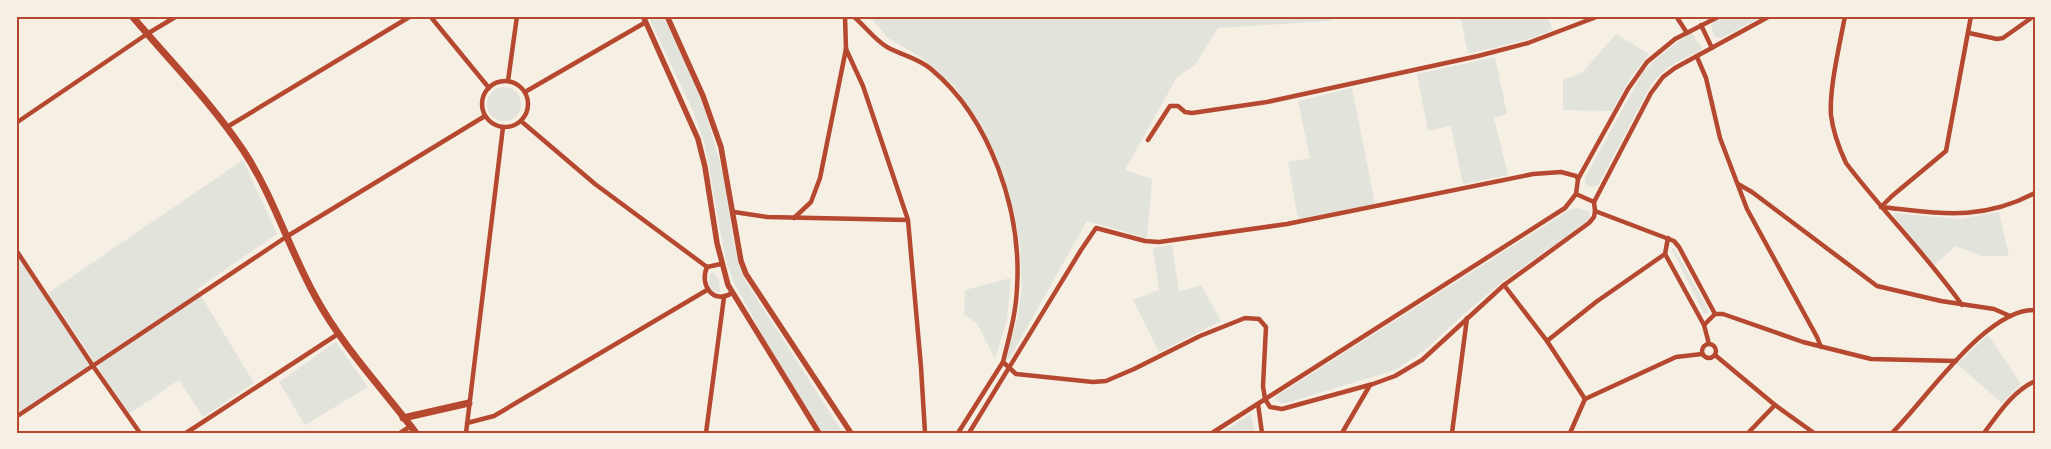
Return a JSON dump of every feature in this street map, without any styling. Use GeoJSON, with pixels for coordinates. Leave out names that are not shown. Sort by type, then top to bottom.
{"type":"FeatureCollection","features":[{"type":"Feature","properties":{"kind":"main road"},"geometry":{"type":"LineString","coordinates":[[132,16],[227,127],[258,176],[315,296],[338,334],[416,433]]}},
{"type":"Feature","properties":{"kind":"main road"},"geometry":{"type":"LineString","coordinates":[[404,418],[469,403]]}},
{"type":"Feature","properties":{"kind":"street"},"geometry":{"type":"LineString","coordinates":[[16,123],[147,34],[177,16]]}},
{"type":"Feature","properties":{"kind":"street"},"geometry":{"type":"LineString","coordinates":[[227,127],[411,16]]}},
{"type":"Feature","properties":{"kind":"street"},"geometry":{"type":"LineString","coordinates":[[430,16],[489,88]]}},
{"type":"Feature","properties":{"kind":"street"},"geometry":{"type":"LineString","coordinates":[[508,81],[517,16]]}},
{"type":"Feature","properties":{"kind":"street"},"geometry":{"type":"LineString","coordinates":[[667,16],[714,122],[721,146],[734,212],[741,261],[746,274],[851,433]]}},
{"type":"Feature","properties":{"kind":"street"},"geometry":{"type":"LineString","coordinates":[[794,218],[811,202],[817,189],[846,49],[845,16]]}},
{"type":"Feature","properties":{"kind":"street"},"geometry":{"type":"LineString","coordinates":[[853,16],[886,46],[925,65],[944,81],[965,106],[992,155],[1009,202],[1018,252],[1016,306],[1003,362],[958,433]]}},
{"type":"Feature","properties":{"kind":"street"},"geometry":{"type":"LineString","coordinates":[[1148,140],[1170,106],[1178,106],[1185,112],[1192,113],[1268,102],[1413,71],[1528,43],[1599,16]]}},
{"type":"Feature","properties":{"kind":"street"},"geometry":{"type":"LineString","coordinates":[[1676,16],[1686,33]]}},
{"type":"Feature","properties":{"kind":"street"},"geometry":{"type":"LineString","coordinates":[[1212,433],[1565,208],[1576,194],[1578,179],[1640,70],[1663,48],[1686,33],[1720,16]]}},
{"type":"Feature","properties":{"kind":"street"},"geometry":{"type":"LineString","coordinates":[[1003,362],[1016,374],[1093,382],[1106,380],[1134,369],[1200,336],[1249,317],[1262,321],[1266,327],[1263,386],[1270,407],[1282,409],[1370,385],[1395,376],[1417,363],[1504,285],[1582,230],[1592,220],[1595,211],[1594,202],[1658,84],[1668,72],[1770,16]]}},
{"type":"Feature","properties":{"kind":"street"},"geometry":{"type":"LineString","coordinates":[[1845,16],[1831,110],[1832,124],[1846,163],[1962,305]]}},
{"type":"Feature","properties":{"kind":"street"},"geometry":{"type":"LineString","coordinates":[[1881,207],[1946,151],[1971,16]]}},
{"type":"Feature","properties":{"kind":"street"},"geometry":{"type":"LineString","coordinates":[[1969,33],[1997,39],[2003,38],[2034,16]]}},
{"type":"Feature","properties":{"kind":"street"},"geometry":{"type":"LineString","coordinates":[[524,92],[644,19],[698,139],[706,167],[721,264],[732,293],[819,433]]}},
{"type":"Feature","properties":{"kind":"street"},"geometry":{"type":"LineString","coordinates":[[1701,25],[1712,48]]}},
{"type":"Feature","properties":{"kind":"street"},"geometry":{"type":"LineString","coordinates":[[846,49],[863,86],[908,220],[925,433]]}},
{"type":"Feature","properties":{"kind":"street"},"geometry":{"type":"LineString","coordinates":[[1696,57],[1706,78],[1720,138],[1747,209],[1821,347]]}},
{"type":"Feature","properties":{"kind":"street"},"geometry":{"type":"LineString","coordinates":[[508,81],[518,85],[524,92],[528,102],[527,112],[521,121],[512,126],[503,127],[490,122],[485,116],[482,106],[483,96],[489,88],[498,82],[508,81]]}},
{"type":"Feature","properties":{"kind":"street"},"geometry":{"type":"LineString","coordinates":[[16,417],[286,238],[485,116]]}},
{"type":"Feature","properties":{"kind":"street"},"geometry":{"type":"LineString","coordinates":[[521,121],[595,184],[707,267],[721,264]]}},
{"type":"Feature","properties":{"kind":"street"},"geometry":{"type":"LineString","coordinates":[[466,433],[503,127]]}},
{"type":"Feature","properties":{"kind":"street"},"geometry":{"type":"LineString","coordinates":[[969,433],[1096,228],[1145,241],[1159,242],[1287,224],[1533,174],[1565,172],[1574,175],[1578,179]]}},
{"type":"Feature","properties":{"kind":"street"},"geometry":{"type":"LineString","coordinates":[[1738,184],[1752,192],[1877,286],[1962,305],[1994,309],[2010,316]]}},
{"type":"Feature","properties":{"kind":"street"},"geometry":{"type":"LineString","coordinates":[[1881,207],[1967,214],[2001,208],[2035,193]]}},
{"type":"Feature","properties":{"kind":"street"},"geometry":{"type":"LineString","coordinates":[[1576,194],[1594,202]]}},
{"type":"Feature","properties":{"kind":"street"},"geometry":{"type":"LineString","coordinates":[[1595,211],[1668,238],[1679,247],[1715,314]]}},
{"type":"Feature","properties":{"kind":"street"},"geometry":{"type":"LineString","coordinates":[[734,212],[767,217],[908,220]]}},
{"type":"Feature","properties":{"kind":"street"},"geometry":{"type":"LineString","coordinates":[[1668,238],[1665,254],[1704,325],[1709,344],[1715,348],[1714,356]]}},
{"type":"Feature","properties":{"kind":"street"},"geometry":{"type":"LineString","coordinates":[[16,250],[140,433]]}},
{"type":"Feature","properties":{"kind":"street"},"geometry":{"type":"LineString","coordinates":[[1547,341],[1596,302],[1665,254]]}},
{"type":"Feature","properties":{"kind":"street"},"geometry":{"type":"LineString","coordinates":[[707,267],[704,282],[707,290],[714,296],[724,297],[732,293]]}},
{"type":"Feature","properties":{"kind":"street"},"geometry":{"type":"LineString","coordinates":[[1504,285],[1547,341],[1585,399]]}},
{"type":"Feature","properties":{"kind":"street"},"geometry":{"type":"LineString","coordinates":[[467,423],[494,416],[707,290]]}},
{"type":"Feature","properties":{"kind":"street"},"geometry":{"type":"LineString","coordinates":[[706,433],[724,297]]}},
{"type":"Feature","properties":{"kind":"street"},"geometry":{"type":"LineString","coordinates":[[1892,433],[1956,361],[1988,331],[2010,316],[2035,310]]}},
{"type":"Feature","properties":{"kind":"street"},"geometry":{"type":"LineString","coordinates":[[1704,325],[1715,314],[1723,314],[1821,347],[1880,361],[1956,361]]}},
{"type":"Feature","properties":{"kind":"street"},"geometry":{"type":"LineString","coordinates":[[1452,433],[1468,318]]}},
{"type":"Feature","properties":{"kind":"street"},"geometry":{"type":"LineString","coordinates":[[186,433],[338,334]]}},
{"type":"Feature","properties":{"kind":"street"},"geometry":{"type":"LineString","coordinates":[[1702,354],[1703,347],[1709,344]]}},
{"type":"Feature","properties":{"kind":"street"},"geometry":{"type":"LineString","coordinates":[[1570,433],[1585,399],[1676,357],[1702,354],[1708,358],[1714,356]]}},
{"type":"Feature","properties":{"kind":"street"},"geometry":{"type":"LineString","coordinates":[[1714,356],[1775,405],[1814,433]]}},
{"type":"Feature","properties":{"kind":"street"},"geometry":{"type":"LineString","coordinates":[[1984,433],[2008,400],[2022,388],[2035,381]]}},
{"type":"Feature","properties":{"kind":"street"},"geometry":{"type":"LineString","coordinates":[[1342,433],[1370,385]]}},
{"type":"Feature","properties":{"kind":"street"},"geometry":{"type":"LineString","coordinates":[[1258,404],[1262,433]]}},
{"type":"Feature","properties":{"kind":"street"},"geometry":{"type":"LineString","coordinates":[[1748,433],[1775,405]]}},
{"type":"Feature","properties":{"kind":"street"},"geometry":{"type":"LineString","coordinates":[[400,433],[411,426]]}},
{"type":"Feature","properties":{"kind":"shaded area"},"geometry":{"type":"Polygon","coordinates":[[[648,16],[663,16],[700,97],[723,175],[736,254],[745,280],[843,433],[823,433],[768,345],[733,281],[727,264],[720,231],[705,145],[694,113],[648,16]]]}},
{"type":"Feature","properties":{"kind":"shaded area"},"geometry":{"type":"Polygon","coordinates":[[[869,16],[1338,16],[1330,21],[1218,28],[1195,65],[1177,77],[1125,170],[1152,179],[1147,238],[1087,221],[1008,361],[1005,357],[1017,320],[1022,288],[1020,245],[1015,217],[995,153],[956,88],[922,58],[888,38],[869,16]]]}},
{"type":"Feature","properties":{"kind":"shaded area"},"geometry":{"type":"Polygon","coordinates":[[[1460,16],[1547,16],[1553,30],[1528,39],[1468,54],[1460,16]]]}},
{"type":"Feature","properties":{"kind":"shaded area"},"geometry":{"type":"Polygon","coordinates":[[[1727,16],[1764,16],[1721,38],[1715,37],[1711,26],[1712,23],[1727,16]]]}},
{"type":"Feature","properties":{"kind":"shaded area"},"geometry":{"type":"Polygon","coordinates":[[[1691,32],[1702,48],[1700,51],[1668,68],[1651,85],[1598,185],[1592,187],[1586,185],[1585,178],[1643,72],[1658,57],[1691,32]]]}},
{"type":"Feature","properties":{"kind":"shaded area"},"geometry":{"type":"Polygon","coordinates":[[[1616,34],[1649,54],[1631,77],[1612,111],[1563,110],[1563,80],[1582,73],[1616,34]]]}},
{"type":"Feature","properties":{"kind":"shaded area"},"geometry":{"type":"Polygon","coordinates":[[[1495,57],[1507,114],[1494,118],[1508,175],[1463,184],[1451,126],[1428,131],[1417,74],[1495,57]]]}},
{"type":"Feature","properties":{"kind":"shaded area"},"geometry":{"type":"Polygon","coordinates":[[[504,87],[516,92],[521,104],[516,116],[504,121],[492,116],[487,104],[492,92],[504,87]]]}},
{"type":"Feature","properties":{"kind":"shaded area"},"geometry":{"type":"Polygon","coordinates":[[[1352,88],[1375,204],[1298,219],[1288,162],[1310,158],[1298,101],[1352,88]]]}},
{"type":"Feature","properties":{"kind":"shaded area"},"geometry":{"type":"Polygon","coordinates":[[[243,160],[277,234],[197,289],[254,383],[203,417],[179,380],[129,414],[48,293],[243,160]]]}},
{"type":"Feature","properties":{"kind":"shaded area"},"geometry":{"type":"Polygon","coordinates":[[[1578,208],[1590,212],[1589,220],[1502,282],[1424,351],[1395,370],[1283,404],[1276,400],[1275,397],[1571,209],[1578,208]]]}},
{"type":"Feature","properties":{"kind":"shaded area"},"geometry":{"type":"Polygon","coordinates":[[[1999,212],[2009,256],[1981,256],[1956,246],[1934,265],[1894,216],[1894,213],[1960,219],[1999,212]]]}},
{"type":"Feature","properties":{"kind":"shaded area"},"geometry":{"type":"Polygon","coordinates":[[[1172,245],[1179,292],[1201,285],[1221,321],[1159,352],[1133,300],[1159,290],[1153,248],[1172,245]]]}},
{"type":"Feature","properties":{"kind":"shaded area"},"geometry":{"type":"Polygon","coordinates":[[[1671,247],[1674,248],[1709,311],[1708,313],[1704,314],[1671,247]]]}},
{"type":"Feature","properties":{"kind":"shaded area"},"geometry":{"type":"Polygon","coordinates":[[[16,254],[93,367],[16,418],[16,254]]]}},
{"type":"Feature","properties":{"kind":"shaded area"},"geometry":{"type":"Polygon","coordinates":[[[710,273],[714,273],[719,279],[720,293],[711,291],[709,285],[710,273]]]}},
{"type":"Feature","properties":{"kind":"shaded area"},"geometry":{"type":"Polygon","coordinates":[[[1011,278],[1007,319],[995,359],[977,323],[964,315],[965,290],[1011,278]]]}},
{"type":"Feature","properties":{"kind":"shaded area"},"geometry":{"type":"Polygon","coordinates":[[[1988,335],[2021,384],[2002,403],[1957,364],[1988,335]]]}},
{"type":"Feature","properties":{"kind":"shaded area"},"geometry":{"type":"Polygon","coordinates":[[[336,342],[368,387],[305,425],[279,382],[336,342]]]}},
{"type":"Feature","properties":{"kind":"shaded area"},"geometry":{"type":"Polygon","coordinates":[[[1251,414],[1255,433],[1221,433],[1251,414]]]}}]}
